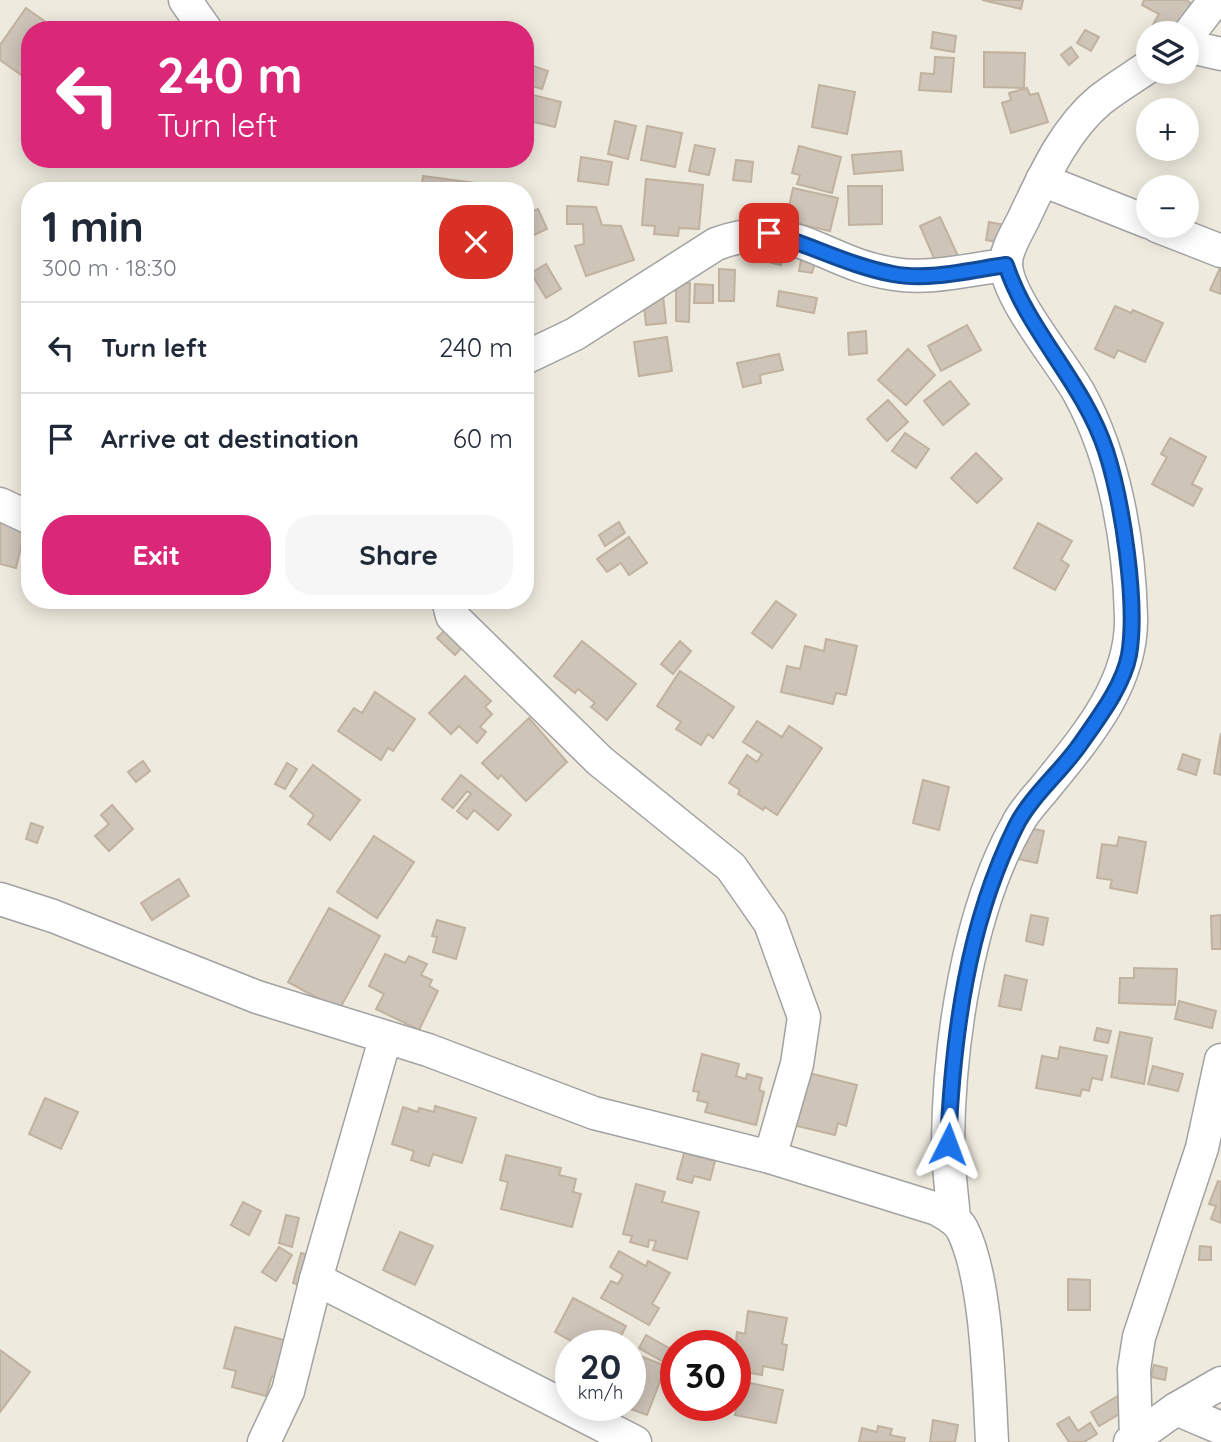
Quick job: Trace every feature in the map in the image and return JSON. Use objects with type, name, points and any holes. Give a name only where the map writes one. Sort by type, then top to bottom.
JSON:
[{"type":"street","points":[[185,0],[200,21]]},
{"type":"street","points":[[1199,21],[1215,0]]},
{"type":"street","points":[[1199,49],[1221,54]]},
{"type":"street","points":[[992,1442],[979,1288],[973,1260],[954,1219],[948,1144],[953,1051],[966,972],[989,891],[1017,823],[1080,745],[1114,691],[1129,657],[1131,616],[1121,521],[1106,450],[1079,393],[1015,292],[1006,265],[1009,249],[1042,180],[1069,134],[1099,101],[1136,75]]},
{"type":"street","points":[[1042,180],[1136,217]]},
{"type":"street","points":[[534,354],[575,334],[716,244],[740,235],[769,233],[809,245],[858,265],[895,275],[937,274],[1006,265]]},
{"type":"street","points":[[1188,238],[1221,251]]},
{"type":"street","points":[[0,504],[21,513]]},
{"type":"street","points":[[451,609],[453,616],[600,761],[731,867],[770,923],[804,1017],[797,1064],[770,1157]]},
{"type":"street","points":[[0,900],[53,916],[257,997],[385,1040],[428,1051],[594,1112],[770,1157],[937,1209],[954,1219]]},
{"type":"street","points":[[264,1442],[288,1391],[316,1279],[385,1040]]},
{"type":"street","points":[[1133,1440],[1134,1369],[1139,1337],[1202,1148],[1221,1060]]},
{"type":"street","points":[[316,1279],[635,1442]]},
{"type":"street","points":[[1133,1440],[1221,1383]]},
{"type":"street","points":[[1177,1409],[1221,1428]]},
{"type":"building","points":[[982,0],[1023,0],[1021,9]]},
{"type":"building","points":[[1144,0],[1186,0],[1191,3],[1181,21],[1155,21],[1159,14],[1142,5]]},
{"type":"building","points":[[26,8],[44,21],[21,21],[21,75],[0,60],[0,45]]},
{"type":"building","points":[[1085,30],[1099,37],[1091,51],[1077,43]]},
{"type":"building","points":[[933,32],[956,36],[954,52],[931,48]]},
{"type":"building","points":[[1071,47],[1078,57],[1069,65],[1061,55]]},
{"type":"building","points":[[984,52],[1025,53],[1024,88],[984,87]]},
{"type":"building","points":[[935,57],[954,58],[951,92],[919,90],[921,73],[934,74]]},
{"type":"building","points":[[534,66],[548,71],[542,89],[534,87]]},
{"type":"building","points":[[819,85],[855,92],[847,134],[812,127]]},
{"type":"building","points":[[1027,88],[1030,95],[1038,93],[1048,122],[1011,133],[1002,103],[1011,100],[1009,93]]},
{"type":"building","points":[[534,95],[561,102],[555,127],[534,122]]},
{"type":"building","points":[[615,121],[636,126],[628,159],[608,154]]},
{"type":"building","points":[[647,126],[682,133],[675,167],[641,160]]},
{"type":"building","points":[[695,145],[715,149],[709,175],[689,171]]},
{"type":"building","points":[[799,146],[841,157],[832,193],[797,184],[800,175],[792,173]]},
{"type":"building","points":[[901,151],[903,170],[854,174],[852,155]]},
{"type":"building","points":[[581,157],[612,162],[608,185],[578,181]]},
{"type":"building","points":[[736,160],[753,162],[751,182],[733,180]]},
{"type":"building","points":[[423,176],[468,182],[422,182]]},
{"type":"building","points":[[646,179],[703,185],[699,229],[679,228],[678,236],[654,234],[655,226],[642,225]]},
{"type":"building","points":[[848,186],[882,186],[882,224],[849,225]]},
{"type":"building","points":[[793,188],[838,198],[830,231],[786,221]]},
{"type":"building","points":[[567,206],[596,207],[602,225],[621,226],[634,260],[586,276],[575,246],[584,244],[583,224],[567,224]]},
{"type":"building","points":[[538,209],[547,229],[534,235],[534,211]]},
{"type":"building","points":[[940,217],[958,256],[937,265],[920,226]]},
{"type":"building","points":[[989,222],[1010,226],[1007,244],[986,240]]},
{"type":"building","points":[[768,243],[785,247],[781,265],[764,261]]},
{"type":"building","points":[[801,260],[815,263],[812,273],[799,271]]},
{"type":"building","points":[[546,264],[561,289],[546,298],[534,278],[534,271]]},
{"type":"building","points":[[1221,266],[1221,294],[1210,290]]},
{"type":"building","points":[[719,269],[735,270],[734,301],[719,301]]},
{"type":"building","points":[[676,283],[690,283],[689,322],[676,321]]},
{"type":"building","points":[[695,284],[713,285],[713,303],[694,303]]},
{"type":"building","points":[[779,291],[817,298],[814,313],[777,306]]},
{"type":"building","points":[[663,295],[666,323],[646,325],[643,297]]},
{"type":"building","points":[[1115,306],[1131,313],[1133,310],[1163,323],[1145,362],[1118,350],[1114,358],[1095,349]]},
{"type":"building","points":[[967,325],[981,350],[941,371],[928,346]]},
{"type":"building","points":[[866,331],[867,353],[849,355],[848,333]]},
{"type":"building","points":[[667,337],[672,371],[639,376],[634,342]]},
{"type":"building","points":[[908,349],[935,375],[906,405],[878,380]]},
{"type":"building","points":[[779,354],[783,370],[760,375],[761,383],[743,387],[737,363]]},
{"type":"building","points":[[950,381],[969,404],[943,425],[924,401]]},
{"type":"building","points":[[888,400],[908,422],[887,441],[867,419]]},
{"type":"building","points":[[905,433],[929,449],[916,468],[892,451]]},
{"type":"building","points":[[1170,438],[1206,457],[1192,484],[1202,489],[1193,506],[1152,484],[1167,457],[1161,454]]},
{"type":"building","points":[[976,453],[1002,479],[977,503],[951,478]]},
{"type":"building","points":[[0,515],[21,520],[21,547],[16,568],[0,564]]},
{"type":"building","points":[[619,522],[625,533],[605,546],[599,535]]},
{"type":"building","points":[[1038,523],[1072,541],[1061,560],[1069,565],[1055,590],[1014,568]]},
{"type":"building","points":[[629,537],[647,563],[629,575],[621,563],[607,572],[597,559]]},
{"type":"building","points":[[776,601],[796,615],[772,648],[752,633]]},
{"type":"building","points":[[447,628],[464,645],[455,655],[437,638]]},
{"type":"building","points":[[826,639],[857,646],[846,695],[836,693],[833,704],[781,692],[787,666],[800,669],[805,646],[824,651]]},
{"type":"building","points":[[582,641],[636,684],[607,720],[591,707],[595,703],[578,689],[575,693],[554,676]]},
{"type":"building","points":[[680,641],[691,651],[673,674],[661,664]]},
{"type":"building","points":[[680,671],[734,707],[713,738],[708,734],[701,745],[676,729],[681,722],[657,706]]},
{"type":"building","points":[[465,676],[491,701],[485,707],[492,714],[480,727],[486,732],[477,743],[459,726],[451,734],[429,713]]},
{"type":"building","points":[[375,692],[415,719],[393,751],[388,748],[381,760],[338,731],[354,708],[362,713]]},
{"type":"building","points":[[529,718],[567,762],[526,801],[501,775],[498,779],[482,763]]},
{"type":"building","points":[[757,721],[782,737],[789,726],[822,748],[777,815],[765,807],[763,810],[738,794],[740,790],[729,783],[747,755],[757,762],[762,754],[743,742]]},
{"type":"building","points":[[1221,733],[1221,775],[1214,773]]},
{"type":"building","points":[[1183,754],[1200,760],[1196,775],[1178,769]]},
{"type":"building","points":[[143,761],[150,771],[136,782],[128,772]]},
{"type":"building","points":[[287,763],[297,769],[285,789],[275,784]]},
{"type":"building","points":[[313,765],[360,800],[330,840],[308,824],[314,815],[290,796]]},
{"type":"building","points":[[461,775],[511,815],[498,830],[474,810],[467,819],[457,811],[471,794],[467,791],[453,808],[442,799]]},
{"type":"building","points":[[923,780],[949,787],[939,830],[913,823]]},
{"type":"building","points":[[112,805],[133,829],[109,851],[95,836],[109,824],[101,815]]},
{"type":"building","points":[[31,823],[43,827],[37,843],[26,839]]},
{"type":"building","points":[[1025,827],[1044,831],[1037,863],[1018,859]]},
{"type":"building","points":[[374,836],[414,862],[377,918],[337,892]]},
{"type":"building","points":[[1119,837],[1146,842],[1137,893],[1110,888],[1112,880],[1097,878],[1102,844],[1117,846]]},
{"type":"building","points":[[179,879],[189,896],[152,920],[141,903]]},
{"type":"building","points":[[329,908],[380,936],[339,1010],[288,982]]},
{"type":"building","points":[[1031,915],[1048,918],[1043,945],[1026,941]]},
{"type":"building","points":[[1221,915],[1221,949],[1212,949],[1211,916]]},
{"type":"building","points":[[437,920],[465,928],[456,959],[433,952],[437,937],[432,936]]},
{"type":"building","points":[[385,954],[405,963],[409,956],[427,964],[421,975],[432,980],[429,986],[438,991],[419,1030],[376,1009],[384,994],[369,986]]},
{"type":"building","points":[[1134,968],[1177,969],[1175,1005],[1119,1003],[1120,978],[1134,978]]},
{"type":"building","points":[[1005,975],[1027,980],[1021,1010],[999,1006]]},
{"type":"building","points":[[1179,1001],[1216,1011],[1212,1028],[1175,1019]]},
{"type":"building","points":[[1097,1028],[1111,1031],[1108,1043],[1094,1040]]},
{"type":"building","points":[[1120,1032],[1152,1038],[1144,1084],[1111,1077]]},
{"type":"building","points":[[1060,1047],[1107,1056],[1102,1080],[1092,1078],[1089,1091],[1082,1089],[1080,1096],[1036,1088],[1042,1056],[1058,1059]]},
{"type":"building","points":[[702,1054],[739,1064],[736,1076],[746,1079],[747,1074],[762,1078],[759,1090],[764,1092],[756,1125],[705,1112],[708,1103],[697,1100],[699,1092],[693,1091]]},
{"type":"building","points":[[1153,1066],[1183,1074],[1178,1091],[1148,1084]]},
{"type":"building","points":[[809,1073],[857,1085],[846,1126],[838,1123],[835,1135],[793,1125]]},
{"type":"building","points":[[45,1098],[78,1112],[61,1149],[29,1134]]},
{"type":"building","points":[[435,1106],[476,1118],[462,1163],[433,1154],[429,1166],[411,1160],[414,1151],[392,1144],[403,1107],[418,1112],[419,1108],[434,1112]]},
{"type":"building","points":[[684,1153],[715,1161],[710,1180],[694,1176],[692,1183],[677,1179]]},
{"type":"building","points":[[506,1155],[561,1168],[559,1175],[576,1179],[573,1192],[581,1194],[572,1227],[501,1209],[508,1182],[500,1180]]},
{"type":"building","points":[[1218,1181],[1221,1182],[1221,1223],[1211,1219],[1216,1206],[1209,1204]]},
{"type":"building","points":[[636,1184],[665,1192],[662,1202],[699,1212],[687,1259],[653,1250],[656,1241],[649,1240],[648,1247],[630,1242],[632,1236],[623,1234]]},
{"type":"building","points":[[243,1202],[261,1211],[249,1235],[231,1225]]},
{"type":"building","points":[[286,1215],[299,1218],[292,1247],[279,1243]]},
{"type":"building","points":[[400,1232],[433,1246],[415,1285],[383,1270]]},
{"type":"building","points":[[1200,1246],[1211,1247],[1211,1260],[1199,1260]]},
{"type":"building","points":[[279,1247],[292,1255],[276,1281],[262,1272]]},
{"type":"building","points":[[619,1251],[646,1266],[648,1261],[670,1273],[652,1304],[659,1308],[649,1325],[601,1298],[611,1281],[618,1284],[623,1275],[610,1267]]},
{"type":"building","points":[[301,1253],[319,1257],[310,1288],[293,1283]]},
{"type":"building","points":[[1068,1279],[1090,1280],[1090,1310],[1068,1310]]},
{"type":"building","points":[[573,1298],[626,1326],[624,1330],[556,1330]]},
{"type":"building","points":[[748,1311],[787,1318],[782,1344],[787,1345],[783,1370],[763,1366],[762,1375],[751,1373],[751,1330],[746,1330]]},
{"type":"building","points":[[235,1327],[295,1343],[285,1380],[272,1376],[266,1396],[232,1387],[236,1371],[224,1368]]},
{"type":"building","points":[[646,1335],[660,1343],[660,1360],[646,1352]]},
{"type":"building","points":[[0,1350],[30,1372],[0,1412]]},
{"type":"building","points":[[646,1358],[660,1364],[660,1381],[647,1415]]},
{"type":"building","points":[[1154,1365],[1167,1368],[1165,1380],[1151,1377]]},
{"type":"building","points":[[751,1383],[783,1390],[776,1423],[751,1418]]},
{"type":"building","points":[[1124,1392],[1133,1406],[1099,1426],[1091,1412]]},
{"type":"building","points":[[1069,1417],[1078,1431],[1090,1423],[1097,1434],[1084,1442],[1069,1442],[1057,1424]]},
{"type":"building","points":[[933,1420],[958,1425],[955,1442],[930,1442]]},
{"type":"building","points":[[878,1426],[892,1429],[890,1435],[905,1438],[904,1442],[859,1442],[862,1428],[877,1432]]},
{"type":"route","points":[[769,233],[809,245],[858,265],[895,275],[937,274],[1006,265],[1015,292],[1079,393],[1106,450],[1121,521],[1131,616],[1129,657],[1114,691],[1080,745],[1017,823],[989,891],[966,972],[953,1051],[948,1144]]}]
